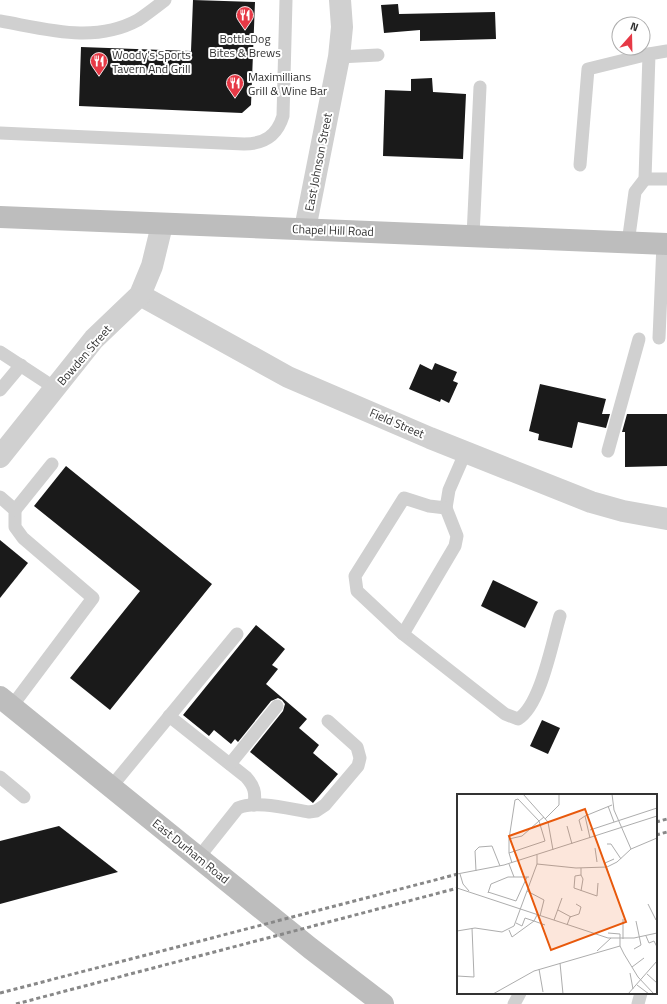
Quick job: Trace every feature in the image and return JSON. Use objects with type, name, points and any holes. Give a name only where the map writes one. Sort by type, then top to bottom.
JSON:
[{"type":"main road","name":"Chapel Hill Road","points":[[0,217],[162,225],[305,229],[665,244]]},
{"type":"main road","name":"East Durham Road","points":[[6,702],[384,1004]]},
{"type":"street","name":"East Johnson Street","points":[[305,229],[339,57],[342,27],[340,0]]},
{"type":"street","name":"Bowden Street","points":[[0,457],[94,339],[140,295],[152,266],[162,225]]},
{"type":"street","name":"Field Street","points":[[140,295],[288,376],[466,452],[591,502],[623,511],[667,519]]},
{"type":"lane","points":[[0,22],[72,34],[89,34],[116,29],[138,20],[165,0]]},
{"type":"lane","points":[[0,133],[244,144],[254,144],[267,140],[277,130],[283,116],[286,0]]},
{"type":"lane","points":[[651,54],[667,51]]},
{"type":"lane","points":[[339,57],[378,56]]},
{"type":"lane","points":[[580,165],[588,69],[641,56]]},
{"type":"lane","points":[[628,243],[635,192],[645,179],[649,56]]},
{"type":"lane","points":[[473,236],[480,87]]},
{"type":"lane","points":[[645,179],[667,179]]},
{"type":"lane","points":[[659,338],[665,244]]},
{"type":"lane","points":[[608,451],[639,339]]},
{"type":"lane","points":[[0,352],[55,388]]},
{"type":"lane","points":[[0,390],[21,365]]},
{"type":"lane","points":[[403,634],[455,546],[457,536],[446,508],[449,490],[466,452]]},
{"type":"lane","points":[[6,702],[92,598],[23,538],[15,527],[15,510],[52,464]]},
{"type":"lane","points":[[0,497],[15,510]]},
{"type":"lane","points":[[446,508],[429,506],[404,498],[355,576],[357,591],[403,634],[505,714],[518,719],[532,704],[537,695],[560,616]]},
{"type":"lane","points":[[111,787],[237,634]]},
{"type":"lane","points":[[230,764],[277,706]]},
{"type":"lane","points":[[169,716],[246,777],[252,784],[256,794],[254,805]]},
{"type":"lane","points":[[199,857],[238,808],[248,804],[309,812],[316,811],[325,805],[358,766],[360,758],[357,747],[328,721]]},
{"type":"lane","points":[[0,776],[24,797]]},
{"type":"lane","points":[[514,1004],[519,994]]},
{"type":"lane","points":[[638,1004],[641,994]]},
{"type":"building","points":[[193,0],[255,2],[251,105],[242,113],[79,106],[81,47],[191,51]]},
{"type":"building","points":[[398,4],[399,14],[495,12],[496,39],[420,41],[420,30],[384,33],[381,5]]},
{"type":"building","points":[[432,78],[433,92],[466,94],[463,159],[383,156],[385,90],[411,91],[411,79]]},
{"type":"building","points":[[435,363],[457,372],[453,381],[458,383],[449,403],[441,399],[440,402],[409,389],[420,364],[432,370]]},
{"type":"building","points":[[540,384],[606,399],[602,414],[610,414],[606,428],[578,422],[572,448],[538,440],[539,434],[529,431]]},
{"type":"building","points":[[627,414],[667,414],[667,466],[625,467],[625,432],[622,432]]},
{"type":"building","points":[[66,466],[212,584],[110,710],[70,678],[140,591],[34,506]]},
{"type":"building","points":[[0,540],[28,563],[0,598]]},
{"type":"building","points":[[493,580],[538,602],[525,628],[481,606]]},
{"type":"building","points":[[256,625],[285,649],[272,665],[278,669],[266,684],[307,719],[299,728],[319,745],[313,753],[338,774],[313,803],[250,752],[283,711],[285,704],[282,700],[278,698],[271,701],[238,742],[235,739],[231,744],[214,730],[209,736],[183,715]]},
{"type":"building","points":[[542,720],[560,728],[548,754],[530,746]]},
{"type":"building","points":[[59,826],[118,872],[0,904],[0,841]]},
{"type":"railway","points":[[657,822],[667,819]]},
{"type":"railway","points":[[657,835],[667,832]]},
{"type":"railway","points":[[0,993],[457,874]]},
{"type":"railway","points":[[16,1004],[457,888]]},
{"type":"place","name":"BottleDog Bites & Brews","points":[[245,30]]},
{"type":"place","name":"Woody’s Sports Tavern And Grill","points":[[99,76]]},
{"type":"place","name":"Maximillians Grill & Wine Bar","points":[[235,98]]}]
